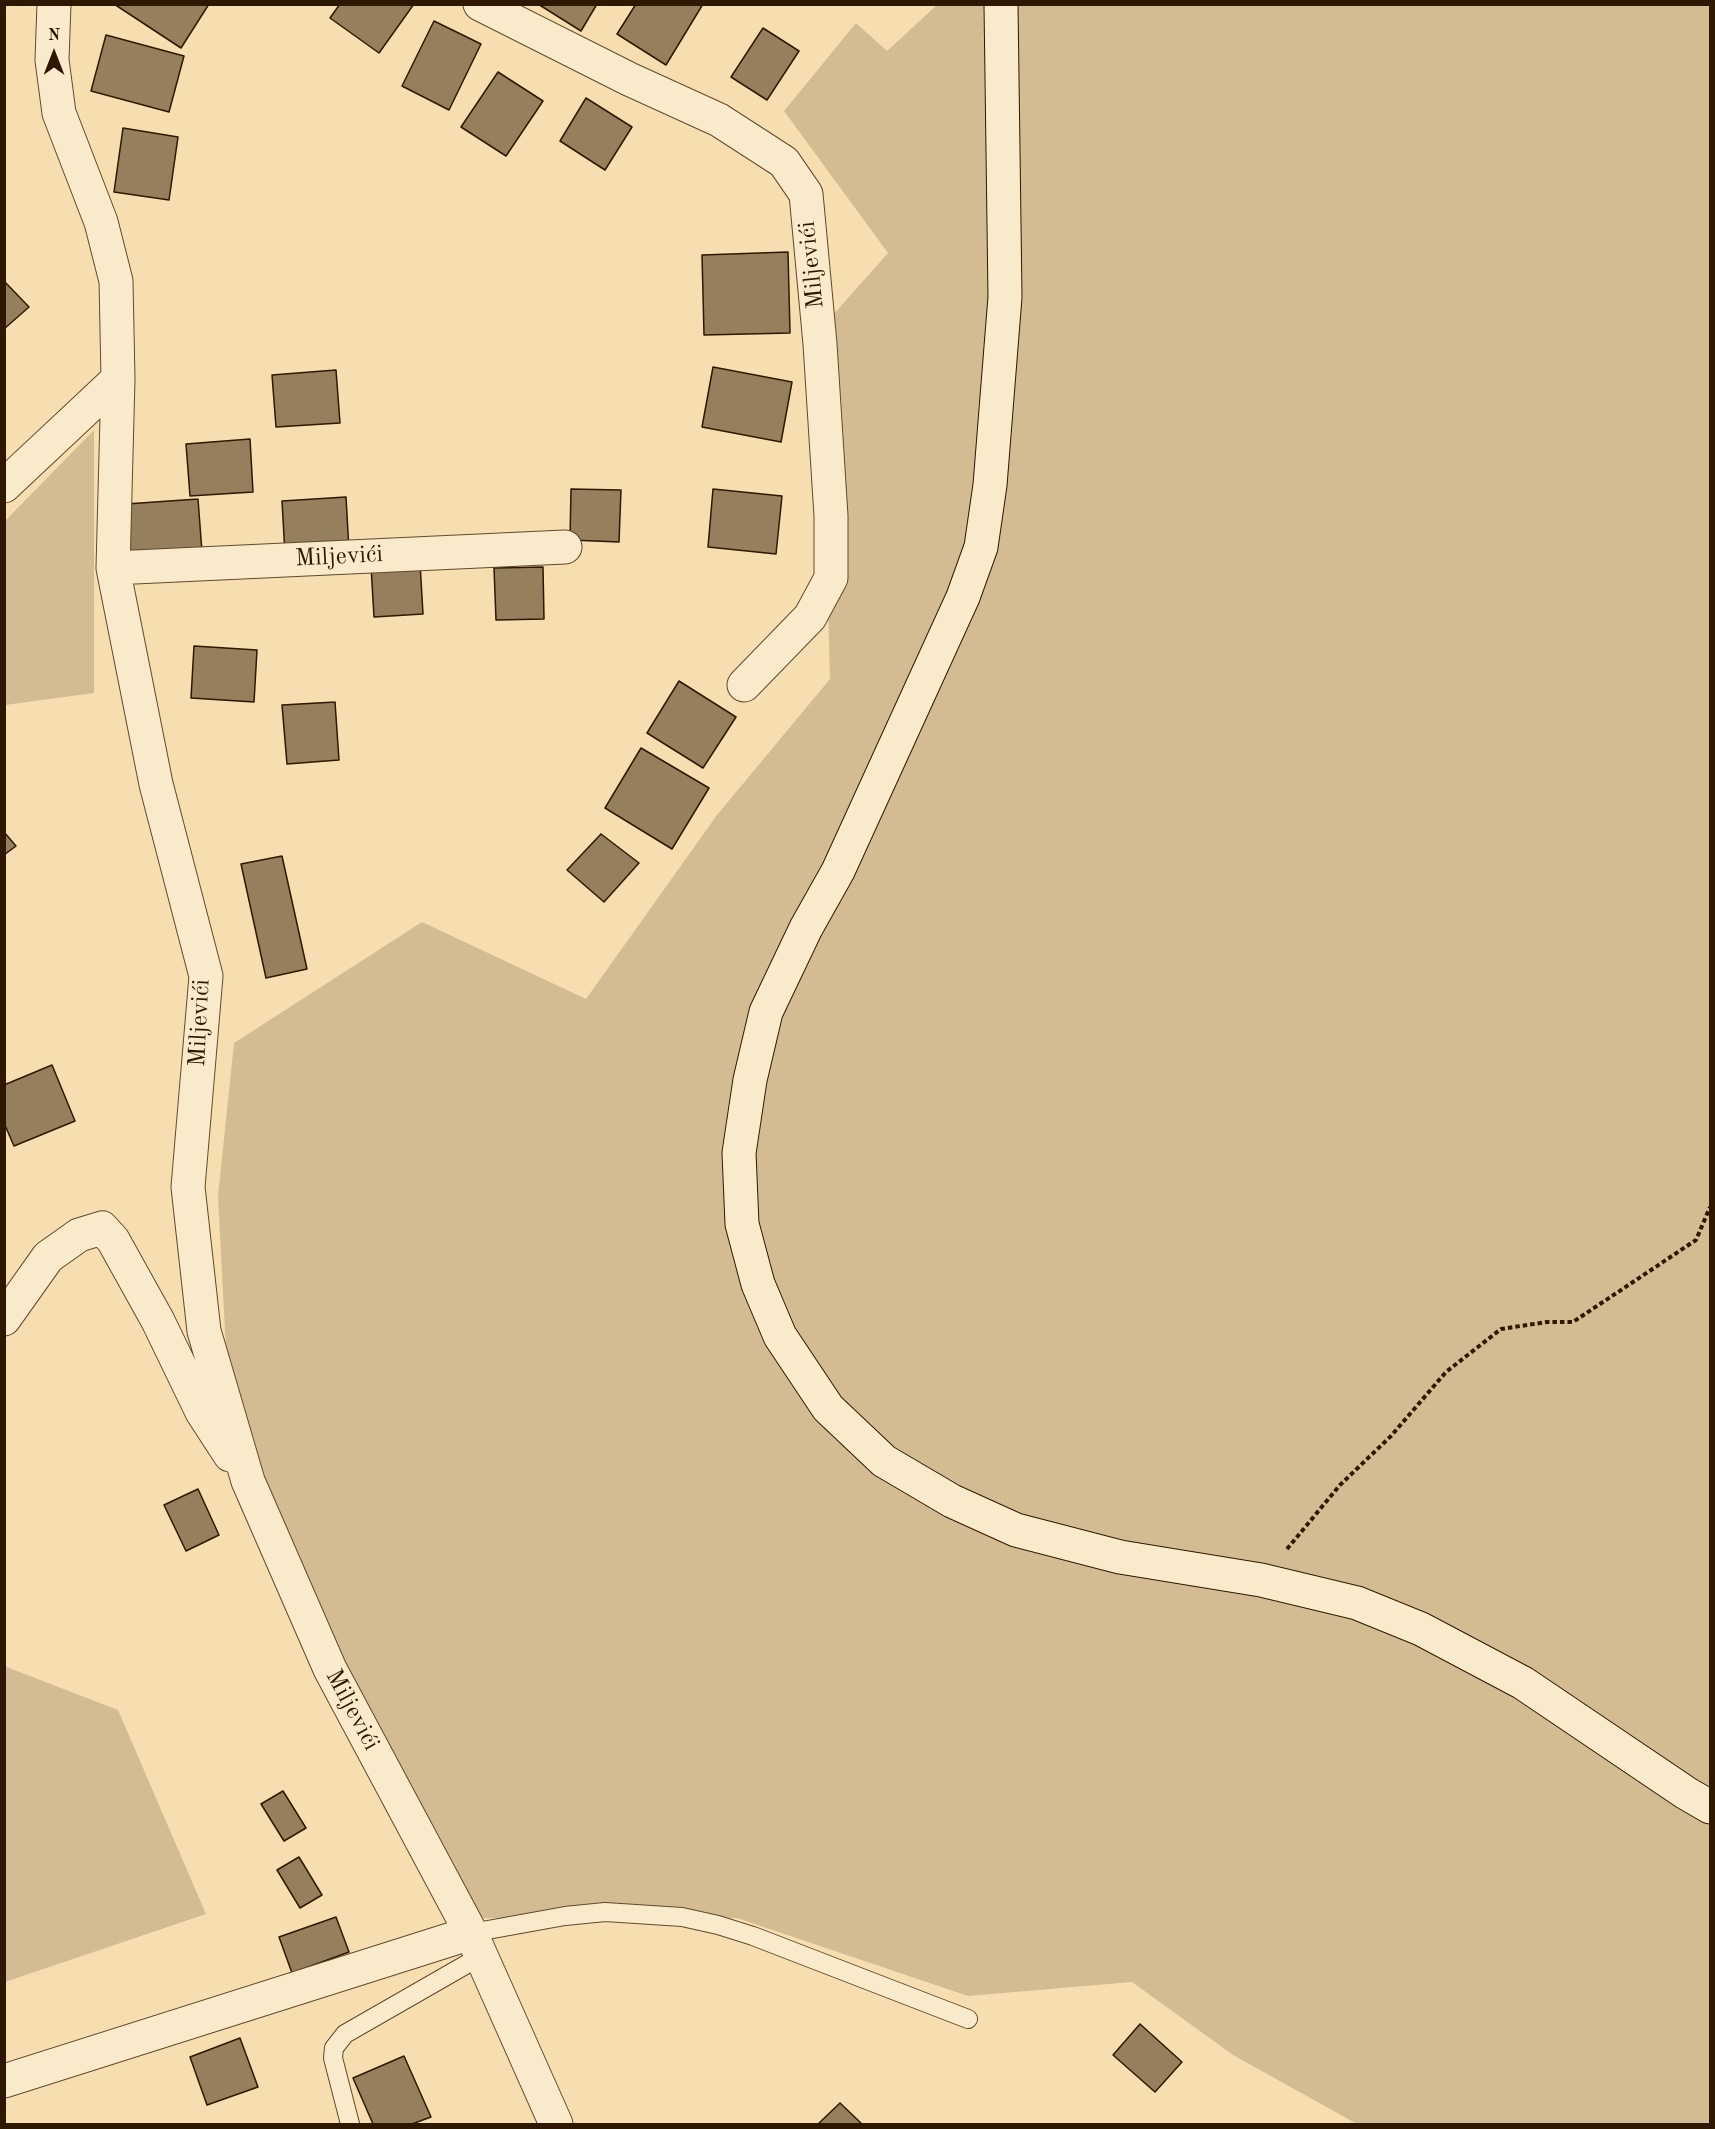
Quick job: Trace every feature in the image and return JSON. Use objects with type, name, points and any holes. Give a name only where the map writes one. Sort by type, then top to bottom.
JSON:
[{"type":"street","name":"Miljevići","points":[[54,4],[52,60],[59,113],[101,222],[116,281],[118,379],[113,568],[156,784],[206,976],[188,1187],[204,1331],[248,1481],[330,1669],[476,1944],[556,2124]]},
{"type":"street","name":"Miljevići","points":[[480,4],[628,79],[719,120],[784,162],[806,194],[820,344],[831,516],[831,578],[810,617],[744,685]]},
{"type":"street","points":[[1001,4],[1005,297],[990,485],[981,547],[963,597],[838,871],[806,928],[766,1012],[750,1080],[739,1153],[741,1224],[758,1284],[780,1336],[828,1408],[884,1461],[952,1501],[1016,1530],[1120,1557],[1261,1580],[1356,1603],[1421,1629],[1523,1683],[1710,1807]]},
{"type":"street","points":[[4,486],[118,379]]},
{"type":"street","name":"Miljevići","points":[[113,568],[565,547]]},
{"type":"street","name":"Miljevići","points":[[4,1319],[48,1257],[79,1235],[102,1228],[113,1240],[158,1321],[201,1412],[248,1481]]},
{"type":"street","points":[[4,2081],[476,1944]]},
{"type":"lane","points":[[350,2124],[333,2058],[334,2048],[345,2034],[476,1944],[565,1916],[605,1912],[682,1917],[718,1924],[968,2019]]},
{"type":"path","points":[[1261,1580],[1340,1485],[1391,1436],[1446,1372],[1501,1329],[1573,1322],[1696,1240],[1710,1207]]},
{"type":"shaded area","points":[[937,5],[1710,5],[1710,2124],[1357,2124],[1233,2055],[1132,1982],[968,1996],[737,1918],[482,1918],[341,1659],[228,1389],[218,1196],[234,1043],[422,922],[586,999],[717,815],[830,679],[826,525],[816,334],[888,253],[784,111],[856,23],[887,51]]},
{"type":"shaded area","points":[[94,430],[94,693],[5,705],[5,521]]},
{"type":"shaded area","points":[[4,1666],[118,1710],[206,1914],[5,1982]]},
{"type":"building","points":[[114,4],[209,4],[181,48]]},
{"type":"building","points":[[340,4],[414,4],[379,53],[330,18]]},
{"type":"building","points":[[538,4],[597,4],[581,31]]},
{"type":"building","points":[[636,4],[703,4],[666,65],[617,34]]},
{"type":"building","points":[[434,21],[481,44],[449,110],[402,86]]},
{"type":"building","points":[[763,28],[799,51],[767,100],[731,77]]},
{"type":"building","points":[[106,35],[184,56],[169,112],[91,91]]},
{"type":"building","points":[[498,72],[543,101],[506,156],[461,127]]},
{"type":"building","points":[[586,98],[632,127],[605,170],[560,141]]},
{"type":"building","points":[[123,128],[178,137],[169,200],[114,192]]},
{"type":"building","points":[[788,252],[790,333],[704,335],[702,255]]},
{"type":"building","points":[[4,281],[29,307],[4,329]]},
{"type":"building","points":[[713,367],[792,382],[781,442],[702,427]]},
{"type":"building","points":[[336,370],[340,423],[276,427],[272,375]]},
{"type":"building","points":[[250,439],[253,492],[190,496],[186,444]]},
{"type":"building","points":[[571,489],[621,490],[619,542],[570,540]]},
{"type":"building","points":[[713,489],[782,496],[776,554],[708,547]]},
{"type":"building","points":[[346,497],[349,550],[285,554],[282,501]]},
{"type":"building","points":[[198,499],[202,552],[130,557],[126,504]]},
{"type":"building","points":[[420,563],[423,614],[374,617],[371,566]]},
{"type":"building","points":[[543,567],[544,619],[496,620],[494,568]]},
{"type":"building","points":[[194,646],[257,650],[254,702],[191,698]]},
{"type":"building","points":[[679,681],[736,717],[703,768],[647,733]]},
{"type":"building","points":[[335,702],[339,760],[287,764],[282,705]]},
{"type":"building","points":[[641,748],[709,788],[672,849],[605,808]]},
{"type":"building","points":[[4,832],[16,846],[4,855]]},
{"type":"building","points":[[601,834],[639,863],[604,902],[567,870]]},
{"type":"building","points":[[282,856],[307,969],[266,978],[241,864]]},
{"type":"building","points":[[52,1065],[75,1121],[14,1146],[4,1123],[4,1085]]},
{"type":"building","points":[[198,1489],[219,1535],[186,1551],[164,1505]]},
{"type":"building","points":[[283,1791],[306,1828],[284,1841],[261,1804]]},
{"type":"building","points":[[299,1857],[322,1895],[300,1908],[277,1870]]},
{"type":"building","points":[[336,1917],[349,1952],[292,1973],[279,1937]]},
{"type":"building","points":[[1140,2024],[1182,2062],[1155,2092],[1113,2055]]},
{"type":"building","points":[[240,2038],[258,2087],[207,2105],[190,2057]]},
{"type":"building","points":[[404,2056],[431,2117],[412,2124],[373,2124],[353,2078]]},
{"type":"building","points":[[840,2103],[862,2124],[818,2124]]}]
